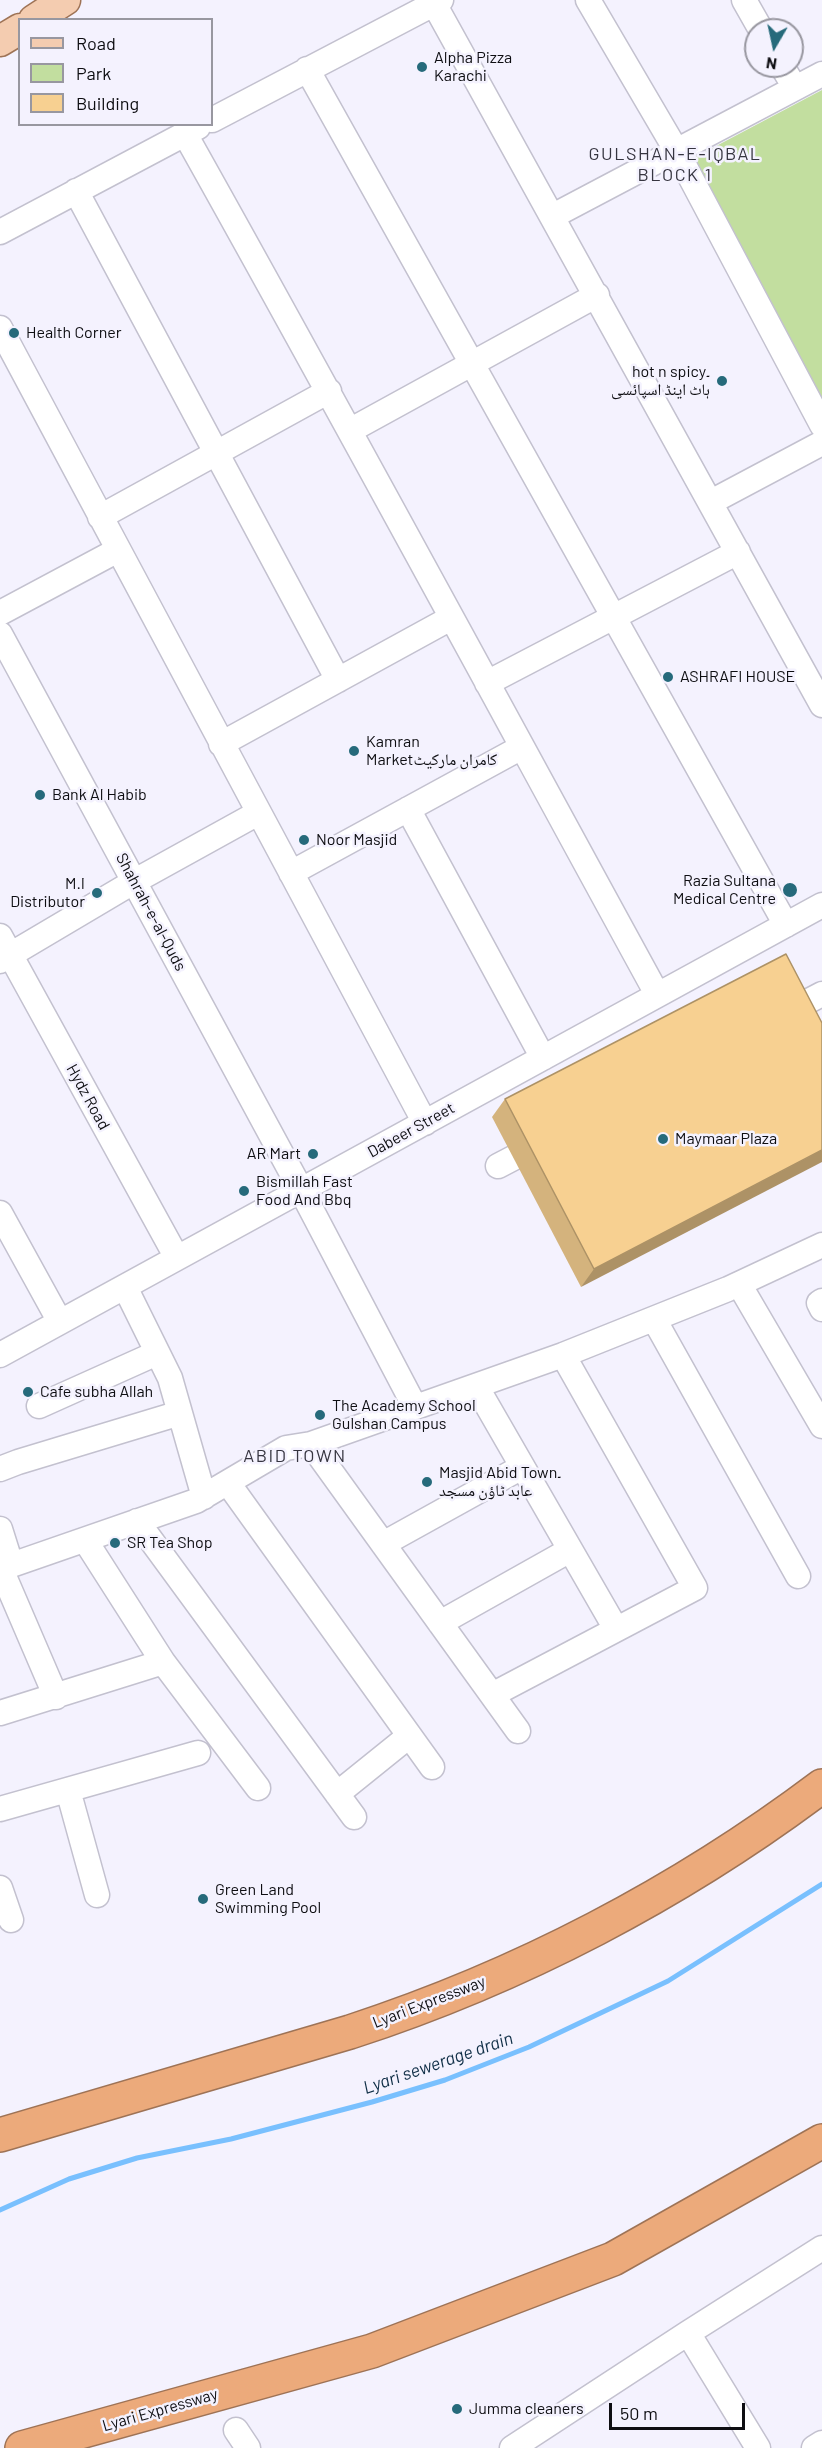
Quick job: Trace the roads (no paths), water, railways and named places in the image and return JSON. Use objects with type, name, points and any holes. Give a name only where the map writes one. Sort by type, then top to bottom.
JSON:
[{"type":"highway","name":"Lyari Expressway","points":[[0,2135],[350,2032],[462,1991],[525,1963],[622,1914],[724,1854],[822,1786]]},
{"type":"highway","name":"Lyari Expressway","points":[[22,2448],[372,2350],[613,2259],[822,2141]]},
{"type":"main road","points":[[37,18],[65,0]]},
{"type":"main road","points":[[0,41],[18,30]]},
{"type":"street","points":[[588,0],[676,150],[822,425]]},
{"type":"street","points":[[744,0],[754,18]]},
{"type":"street","points":[[213,119],[436,1],[822,705]]},
{"type":"street","points":[[307,69],[786,925]]},
{"type":"street","points":[[553,216],[822,74]]},
{"type":"street","points":[[789,78],[795,88]]},
{"type":"street","points":[[0,232],[194,129],[329,390],[451,618],[657,994]]},
{"type":"street","points":[[76,191],[338,681]]},
{"type":"street","points":[[351,430],[597,295]]},
{"type":"street","points":[[0,328],[425,1123]]},
{"type":"street","points":[[100,517],[329,390]]},
{"type":"street","points":[[711,502],[822,443]]},
{"type":"street","points":[[0,613],[118,550]]},
{"type":"street","points":[[487,683],[738,552]]},
{"type":"street","points":[[221,744],[451,618]]},
{"type":"street","name":"Shahrah-e-al-Quds","points":[[0,634],[301,1190],[415,1407]]},
{"type":"street","points":[[291,873],[522,747]]},
{"type":"street","points":[[408,809],[543,1058]]},
{"type":"street","points":[[3,951],[258,813]]},
{"type":"street","name":"Dabeer Street","points":[[0,1355],[543,1058],[627,1023],[657,994],[822,905]]},
{"type":"street","name":"Hydz Road","points":[[3,951],[177,1258]]},
{"type":"street","points":[[758,1028],[822,994]]},
{"type":"street","points":[[498,1166],[557,1135],[562,1145]]},
{"type":"street","points":[[0,1213],[60,1322]]},
{"type":"street","points":[[4,1568],[204,1497],[286,1448],[311,1444],[563,1355],[739,1284],[822,1245]]},
{"type":"street","points":[[739,1284],[822,1426]]},
{"type":"street","points":[[125,1287],[170,1378],[204,1497]]},
{"type":"street","points":[[822,1301],[819,1303],[822,1309]]},
{"type":"street","points":[[654,1319],[798,1576]]},
{"type":"street","points":[[39,1406],[158,1353]]},
{"type":"street","points":[[492,1695],[695,1588],[563,1355]]},
{"type":"street","points":[[476,1386],[616,1629]]},
{"type":"street","points":[[0,1469],[180,1413]]},
{"type":"street","points":[[311,1444],[518,1731]]},
{"type":"street","points":[[383,1544],[522,1467]]},
{"type":"street","points":[[228,1483],[432,1767]]},
{"type":"street","points":[[137,1521],[354,1817]]},
{"type":"street","points":[[0,1529],[4,1568],[56,1697]]},
{"type":"street","points":[[85,1539],[163,1662],[258,1788]]},
{"type":"street","points":[[440,1623],[570,1550]]},
{"type":"street","points":[[0,1713],[163,1662]]},
{"type":"street","points":[[337,1794],[409,1736]]},
{"type":"street","points":[[0,1809],[198,1753]]},
{"type":"street","points":[[68,1790],[97,1895]]},
{"type":"street","points":[[0,1888],[10,1920]]},
{"type":"street","points":[[517,2447],[688,2333],[822,2248]]},
{"type":"street","points":[[688,2333],[758,2448]]},
{"type":"street","points":[[814,2448],[822,2443]]},
{"type":"waterway","name":"Lyari sewerage drain","points":[[0,2210],[69,2179],[137,2158],[231,2139],[372,2102],[445,2080],[529,2047],[668,1981],[822,1884]]},
{"type":"place","name":"Alpha Pizza Karachi","points":[[422,67]]},
{"type":"place","name":"Health Corner","points":[[14,333]]},
{"type":"place","name":"hot n spicy۔ ہاٹ اینڈ اسپائسی","points":[[722,381]]},
{"type":"place","name":"ASHRAFI HOUSE","points":[[668,677]]},
{"type":"place","name":"Kamran Marketکامران مارکیٹ","points":[[354,751]]},
{"type":"place","name":"Bank Al Habib","points":[[40,795]]},
{"type":"place","name":"Noor Masjid","points":[[304,840]]},
{"type":"place","name":"Razia Sultana Medical Centre","points":[[790,890]]},
{"type":"place","name":"M.I Distributor","points":[[97,893]]},
{"type":"place","name":"Maymaar Plaza","points":[[663,1139]]},
{"type":"place","name":"AR Mart","points":[[313,1154]]},
{"type":"place","name":"Bismillah Fast Food And Bbq","points":[[244,1191]]},
{"type":"place","name":"Cafe subha Allah","points":[[28,1392]]},
{"type":"place","name":"The Academy School Gulshan Campus","points":[[320,1415]]},
{"type":"place","name":"Masjid Abid Town۔ عابد ٹاؤن مسجد","points":[[427,1482]]},
{"type":"place","name":"SR Tea Shop","points":[[115,1543]]},
{"type":"place","name":"Green Land Swimming Pool","points":[[203,1899]]},
{"type":"place","name":"Jumma cleaners","points":[[457,2409]]},
{"type":"district","name":"GULSHAN-E-IQBAL BLOCK 1","points":[[675,164]]},
{"type":"district","name":"ABID TOWN","points":[[295,1456]]}]
